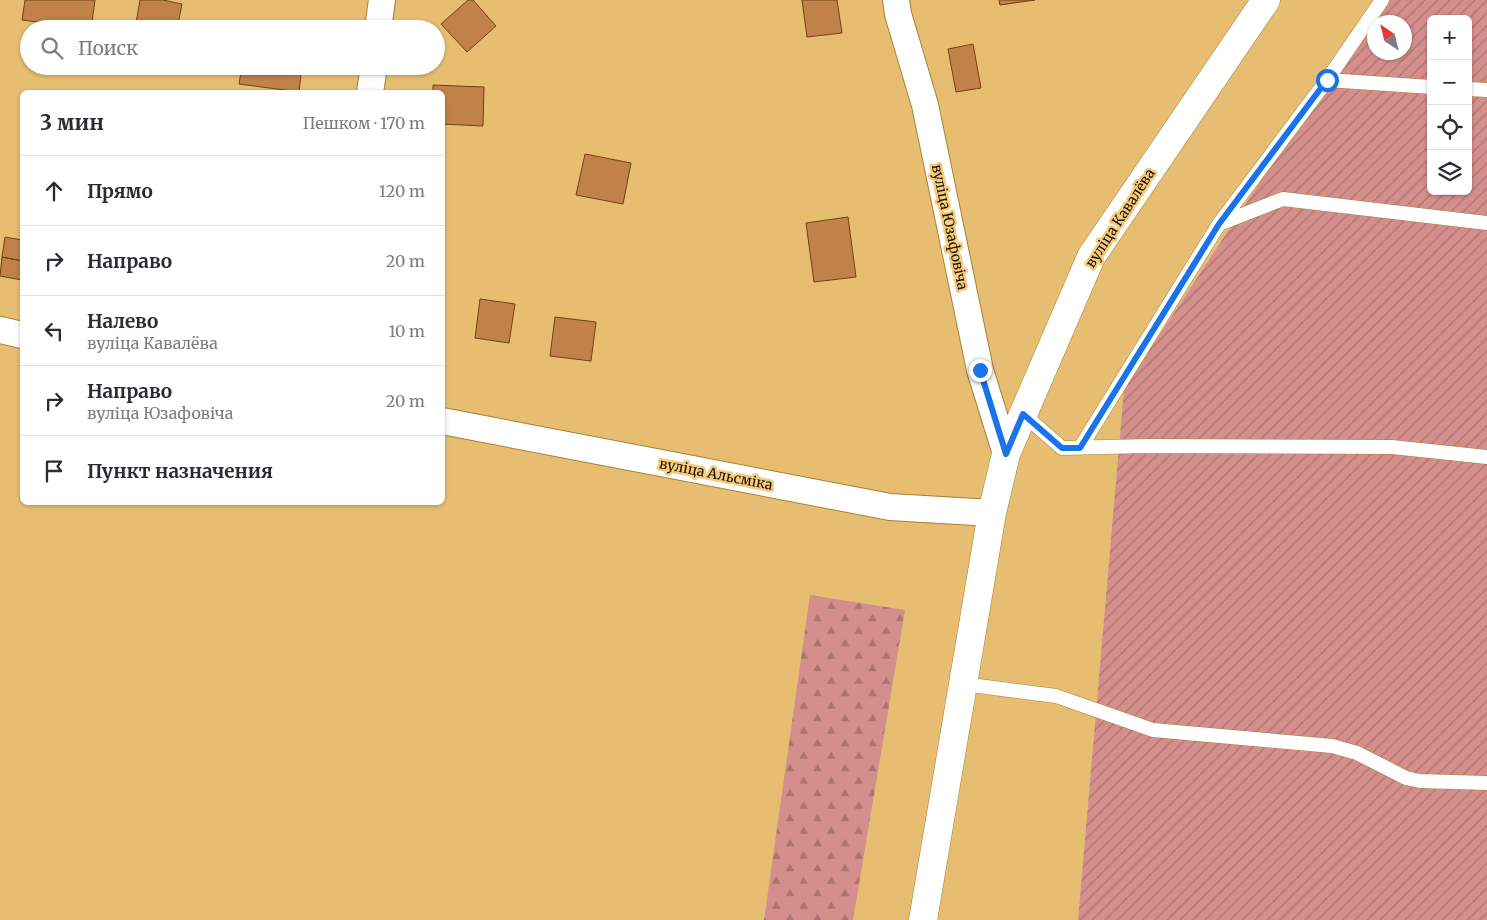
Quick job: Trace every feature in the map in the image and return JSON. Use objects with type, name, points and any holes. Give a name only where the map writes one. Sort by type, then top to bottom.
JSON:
[{"type":"street","points":[[379,20],[382,0]]},
{"type":"street","name":"вуліца Юзафовіча","points":[[896,0],[898,14],[925,106],[980,370],[1006,454]]},
{"type":"street","name":"вуліца Кавалёва","points":[[923,920],[992,513],[1006,454],[1091,258],[1266,0]]},
{"type":"street","points":[[370,90],[373,75]]},
{"type":"street","points":[[0,330],[20,335]]},
{"type":"street","name":"вуліца Альсміка","points":[[445,422],[890,508],[992,513]]},
{"type":"lane","points":[[1080,448],[1219,224],[1327,80],[1382,0]]},
{"type":"lane","points":[[1327,80],[1427,87]]},
{"type":"lane","points":[[1472,89],[1487,90]]},
{"type":"lane","points":[[1219,224],[1283,199],[1487,223]]},
{"type":"lane","points":[[1023,414],[1062,448],[1392,447],[1487,457]]},
{"type":"lane","points":[[963,684],[1056,696],[1152,730],[1332,746],[1358,753],[1406,778],[1420,781],[1487,782]]},
{"type":"green space","points":[[1380,0],[1487,0],[1487,920],[1078,920],[1124,389],[1367,20],[1367,60],[1412,60],[1412,15],[1370,15]]},
{"type":"green space","points":[[810,595],[905,610],[853,920],[764,920]]},
{"type":"building","points":[[25,0],[95,0],[92,20],[22,20]]},
{"type":"building","points":[[140,0],[163,0],[182,4],[179,20],[137,20]]},
{"type":"building","points":[[468,0],[473,0],[496,26],[467,52],[445,28],[445,20]]},
{"type":"building","points":[[802,0],[837,0],[842,33],[807,37]]},
{"type":"building","points":[[999,0],[1035,0],[1000,5]]},
{"type":"building","points":[[973,44],[981,88],[956,92],[948,49]]},
{"type":"building","points":[[240,75],[301,75],[299,90],[284,90],[239,84]]},
{"type":"building","points":[[433,85],[484,87],[483,126],[445,124],[445,90],[433,90]]},
{"type":"building","points":[[585,154],[631,163],[623,204],[576,195]]},
{"type":"building","points":[[848,217],[856,277],[814,282],[806,223]]},
{"type":"building","points":[[5,237],[20,240],[20,261],[2,257]]},
{"type":"building","points":[[2,257],[20,261],[20,280],[0,276]]},
{"type":"building","points":[[480,299],[515,304],[509,343],[475,338]]},
{"type":"building","points":[[555,317],[596,322],[591,361],[550,356]]},
{"type":"route","points":[[980,370],[1006,454],[1023,414],[1062,448],[1080,448],[1219,224],[1327,80]]}]
